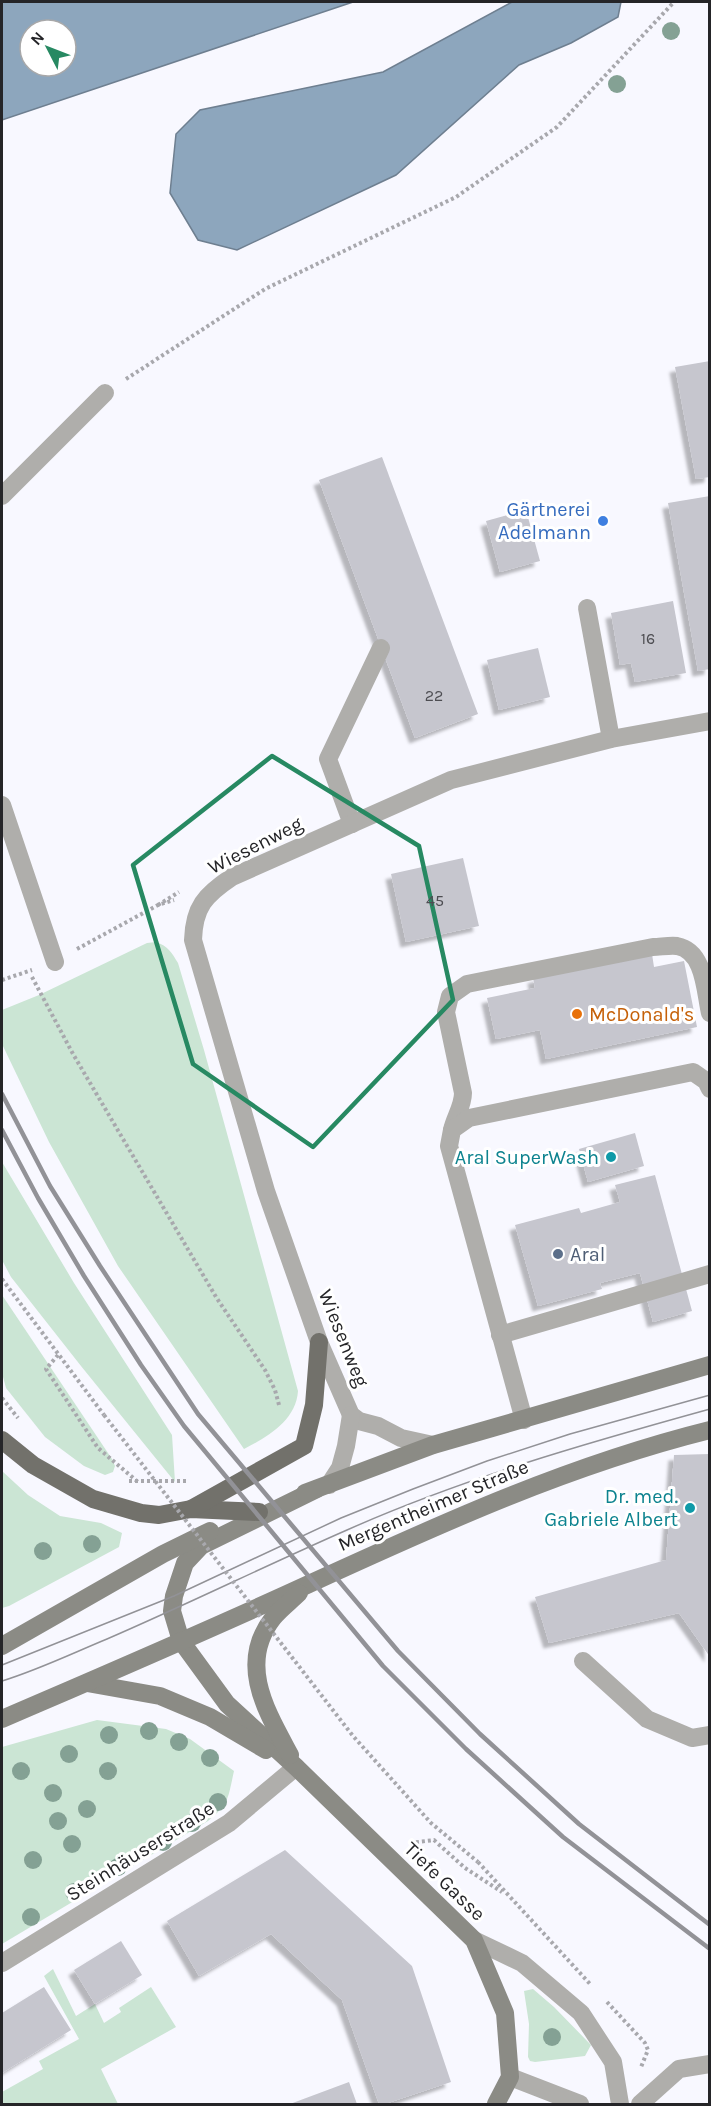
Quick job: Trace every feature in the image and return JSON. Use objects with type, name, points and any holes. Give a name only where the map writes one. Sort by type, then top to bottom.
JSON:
[{"type":"main road","points":[[191,1509],[304,1446],[314,1405],[319,1342]]},
{"type":"main road","points":[[2,1646],[163,1554],[211,1530],[433,1445],[710,1365]]},
{"type":"main road","name":"Mergentheimer Straße","points":[[2,1719],[307,1585],[405,1539],[575,1469],[710,1430]]},
{"type":"main road","points":[[2,1440],[33,1465],[93,1499],[141,1513],[159,1515],[191,1509],[259,1512]]},
{"type":"main road","points":[[181,1641],[172,1611],[174,1596],[185,1563],[201,1546],[323,1487]]},
{"type":"main road","name":"Tiefe Gasse","points":[[297,1767],[266,1711],[256,1679],[257,1650],[272,1619],[307,1585]]},
{"type":"main road","name":"Tiefe Gasse","points":[[181,1641],[227,1704],[297,1767],[474,1940]]},
{"type":"main road","name":"Tiefe Gasse","points":[[87,1683],[160,1696],[210,1717],[297,1767]]},
{"type":"main road","points":[[474,1940],[505,2013],[510,2077],[496,2104]]},
{"type":"street","points":[[2,496],[105,393]]},
{"type":"street","points":[[587,608],[611,739]]},
{"type":"street","points":[[352,824],[328,759],[381,648]]},
{"type":"street","name":"Wiesenweg","points":[[433,1445],[400,1438],[378,1426],[359,1421],[351,1415],[319,1342],[266,1191],[193,940],[197,911],[213,890],[232,878],[451,780],[611,739],[710,721]]},
{"type":"street","points":[[2,806],[55,962]]},
{"type":"street","points":[[524,1420],[449,1146],[456,1114],[463,1103],[463,1093],[446,1012],[450,996],[468,984],[653,947],[677,946],[691,953],[700,966],[710,1013]]},
{"type":"street","points":[[452,1130],[469,1118],[693,1072],[708,1081]]},
{"type":"street","points":[[500,1335],[710,1274]]},
{"type":"street","name":"Wiesenweg","points":[[323,1487],[340,1468],[351,1415]]},
{"type":"street","points":[[583,1661],[647,1719],[693,1738],[710,1735]]},
{"type":"street","name":"Steinhäuserstraße","points":[[2,1963],[229,1823],[297,1767]]},
{"type":"street","name":"Tiefe Gasse","points":[[474,1940],[522,1963],[581,2013],[613,2062],[620,2104]]},
{"type":"street","points":[[640,2104],[679,2068],[710,2064]]},
{"type":"street","points":[[510,2077],[580,2104]]},
{"type":"path","points":[[105,393],[265,289],[456,197],[557,127],[674,2]]},
{"type":"path","points":[[2,980],[55,962],[158,905],[213,890]]},
{"type":"path","points":[[28,971],[73,1054],[216,1297],[266,1370],[279,1405]]},
{"type":"path","points":[[2,1279],[104,1415],[353,1736],[431,1823],[478,1862]]},
{"type":"path","points":[[58,1355],[46,1369],[98,1448],[139,1482],[141,1513]]},
{"type":"path","points":[[2,1398],[21,1422]]},
{"type":"path","points":[[127,1481],[193,1481]]},
{"type":"path","points":[[378,1847],[434,1840],[465,1868],[508,1895]]},
{"type":"highlighted area","points":[[272,756],[419,846],[453,1000],[313,1147],[193,1064],[133,865]]},
{"type":"green space","points":[[156,942],[167,948],[178,963],[298,1391],[292,1411],[279,1427],[244,1449],[118,1266],[49,1142],[2,1044],[2,1010],[39,995],[147,943]]},
{"type":"green space","points":[[2,1162],[74,1283],[172,1435],[175,1482],[11,1277],[2,1260]]},
{"type":"green space","points":[[2,1295],[112,1459],[115,1466],[113,1472],[105,1475],[84,1466],[45,1437],[6,1388],[2,1373]]},
{"type":"green space","points":[[2,1471],[28,1495],[60,1516],[101,1523],[122,1533],[119,1547],[2,1608]]},
{"type":"green space","points":[[97,1720],[166,1729],[190,1739],[234,1771],[227,1799],[208,1821],[2,1944],[2,1747]]},
{"type":"green space","points":[[53,1969],[76,2016],[95,2004],[104,2023],[121,2012],[119,2008],[151,1987],[176,2027],[101,2069],[118,2104],[2,2104],[2,2092],[43,2069],[39,2061],[79,2039],[44,1976]]},
{"type":"green space","points":[[533,1989],[591,2045],[585,2056],[530,2061],[528,2057],[529,2024],[524,1991]]},
{"type":"water","points":[[2,2],[353,2],[2,120]]},
{"type":"water","points":[[512,2],[621,2],[618,17],[571,43],[519,65],[396,175],[237,250],[198,240],[170,193],[176,134],[200,110],[383,72]]},
{"type":"building","points":[[710,361],[710,477],[696,479],[675,367]]},
{"type":"building","points":[[382,457],[478,714],[415,738],[319,480]]},
{"type":"building","points":[[710,496],[710,669],[698,671],[668,503]]},
{"type":"building","points":[[526,510],[540,561],[500,572],[486,521]]},
{"type":"building","points":[[673,601],[686,673],[635,682],[631,663],[620,665],[611,613]]},
{"type":"building","points":[[538,648],[550,697],[499,710],[487,660]]},
{"type":"building","points":[[463,858],[479,926],[406,942],[391,874]]},
{"type":"building","name":"McDonald's","points":[[652,954],[654,967],[684,961],[697,1027],[546,1059],[540,1030],[496,1039],[487,998],[535,988],[533,978]]},
{"type":"building","name":"Aral SuperWash","points":[[635,1133],[644,1166],[588,1182],[579,1149]]},
{"type":"building","points":[[655,1175],[692,1311],[653,1322],[640,1273],[600,1283],[602,1289],[538,1306],[515,1225],[579,1208],[581,1213],[620,1202],[615,1185]]},
{"type":"building","name":"Dr. med. Gabriele Albert","points":[[710,1454],[710,1657],[679,1613],[549,1643],[535,1597],[666,1560],[674,1455]]},
{"type":"building","points":[[285,1850],[412,1966],[451,2082],[379,2104],[342,2000],[271,1934],[199,1976],[167,1921]]},
{"type":"building","points":[[121,1941],[142,1975],[95,2004],[74,1970]]},
{"type":"building","points":[[44,1987],[71,2030],[2,2073],[2,2013]]},
{"type":"building","points":[[349,2082],[357,2104],[290,2104]]},
{"type":"tram line","points":[[2,1665],[174,1596],[341,1518],[413,1489],[487,1461],[570,1434],[710,1395]]},
{"type":"tram line","points":[[2,1681],[42,1667],[107,1639],[391,1511],[481,1478],[710,1409]]},
{"type":"railway","points":[[2,1094],[50,1186],[198,1414],[398,1651],[480,1734],[579,1824],[710,1925]]},
{"type":"railway","points":[[2,1130],[38,1198],[84,1276],[141,1365],[184,1426],[383,1666],[466,1749],[563,1837],[710,1949]]},
{"type":"place","name":"Gärtnerei Adelmann","points":[[603,521]]},
{"type":"place","name":"McDonald's","points":[[577,1014]]},
{"type":"place","name":"Aral SuperWash","points":[[611,1157]]},
{"type":"place","name":"Aral","points":[[558,1254]]},
{"type":"place","name":"Dr. med. Gabriele Albert","points":[[690,1508]]}]
